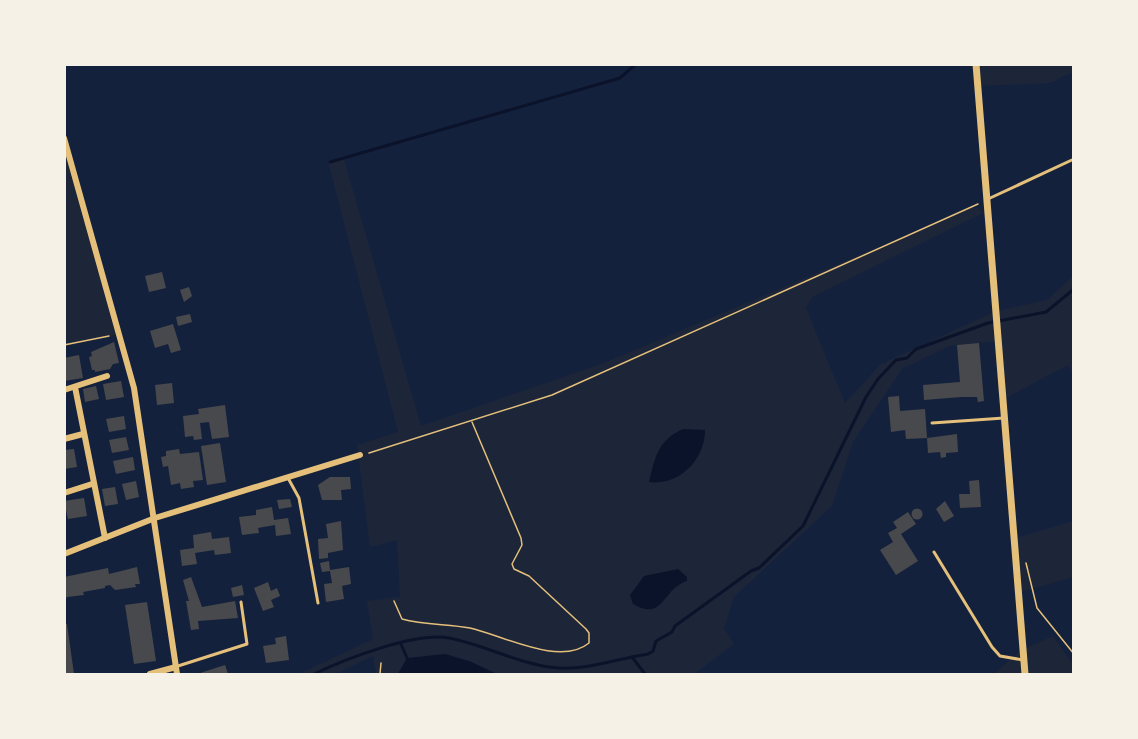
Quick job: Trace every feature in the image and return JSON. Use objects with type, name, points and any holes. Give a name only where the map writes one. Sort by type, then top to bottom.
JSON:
[{"type":"street","points":[[976,64],[1024,675]]},
{"type":"street","points":[[64,138],[134,388],[177,675]]},
{"type":"street","points":[[64,390],[107,376]]},
{"type":"street","points":[[75,387],[92,484],[105,538]]},
{"type":"street","points":[[64,439],[83,434]]},
{"type":"street","points":[[64,554],[155,518],[360,456]]},
{"type":"street","points":[[64,493],[92,484]]},
{"type":"street","points":[[150,675],[176,667]]},
{"type":"lane","points":[[987,200],[1074,159]]},
{"type":"lane","points":[[932,423],[1004,418]]},
{"type":"lane","points":[[288,478],[298,498],[318,603]]},
{"type":"lane","points":[[934,552],[992,647],[1000,656],[1023,660]]},
{"type":"lane","points":[[176,667],[247,644],[241,602]]},
{"type":"path","points":[[360,456],[552,395],[987,200]]},
{"type":"path","points":[[64,345],[119,334]]},
{"type":"path","points":[[394,600],[402,619],[472,629],[533,648],[579,650],[590,643],[590,633],[586,628],[529,576],[514,568],[512,564],[522,545],[521,538],[472,422]]},
{"type":"path","points":[[1015,557],[1028,564],[1037,608],[1074,654]]},
{"type":"path","points":[[380,675],[381,663]]},
{"type":"shaded area","points":[[973,65],[1073,65],[1073,72],[1050,83],[978,86]]},
{"type":"shaded area","points":[[64,138],[119,334],[65,346],[64,346]]},
{"type":"shaded area","points":[[343,156],[421,426],[604,363],[971,208],[978,208],[983,213],[812,297],[806,308],[845,403],[881,364],[996,311],[1047,300],[1073,276],[1073,373],[1068,365],[1002,400],[998,341],[949,346],[902,369],[853,442],[832,506],[734,597],[724,628],[734,644],[694,674],[497,674],[469,661],[407,658],[398,674],[376,674],[373,656],[335,674],[299,674],[373,639],[367,601],[400,597],[397,540],[370,547],[357,445],[398,432],[328,161]]},
{"type":"shaded area","points":[[683,429],[705,430],[704,441],[695,461],[688,469],[670,480],[649,482],[659,450],[668,438]]},
{"type":"shaded area","points":[[1073,521],[1073,577],[1018,593],[1013,539]]},
{"type":"shaded area","points":[[678,569],[687,577],[687,581],[672,590],[657,607],[643,609],[633,604],[630,595],[644,576]]},
{"type":"shaded area","points":[[1053,636],[1073,664],[1073,674],[994,674],[1020,651]]},
{"type":"shaded area","points":[[445,654],[469,661],[497,674],[398,674],[407,658]]},
{"type":"building","points":[[162,272],[166,288],[149,292],[145,276]]},
{"type":"building","points":[[189,287],[192,296],[184,302],[180,290]]},
{"type":"building","points":[[190,314],[192,322],[178,326],[176,317]]},
{"type":"building","points":[[173,324],[181,350],[171,353],[168,344],[155,348],[150,331]]},
{"type":"building","points":[[114,342],[119,363],[113,364],[110,369],[95,372],[92,370],[89,357],[92,356],[91,352]]},
{"type":"building","points":[[979,343],[984,401],[978,402],[977,397],[924,400],[923,385],[960,382],[957,345]]},
{"type":"building","points":[[79,355],[83,378],[64,381],[64,358]]},
{"type":"building","points":[[121,381],[124,397],[106,400],[103,384]]},
{"type":"building","points":[[172,383],[174,403],[157,405],[155,385]]},
{"type":"building","points":[[96,386],[99,399],[85,402],[83,389]]},
{"type":"building","points":[[899,396],[900,411],[925,409],[927,438],[906,439],[905,430],[891,432],[888,397]]},
{"type":"building","points":[[225,405],[229,437],[212,439],[209,422],[200,423],[202,439],[194,440],[193,436],[185,437],[183,416],[199,414],[198,409]]},
{"type":"building","points":[[124,416],[126,429],[109,432],[106,419]]},
{"type":"building","points":[[957,434],[958,452],[946,453],[946,457],[941,458],[940,452],[928,453],[927,438]]},
{"type":"building","points":[[126,437],[129,450],[112,453],[109,440]]},
{"type":"building","points":[[220,443],[226,482],[207,485],[201,446]]},
{"type":"building","points":[[74,449],[77,467],[64,469],[64,450]]},
{"type":"building","points":[[179,449],[180,454],[199,452],[203,480],[193,481],[194,487],[181,489],[180,483],[171,485],[168,466],[163,467],[161,457],[166,456],[166,451]]},
{"type":"building","points":[[133,457],[135,470],[116,474],[113,461]]},
{"type":"building","points":[[330,477],[350,477],[351,489],[341,490],[342,500],[322,500],[318,485]]},
{"type":"building","points":[[979,480],[981,507],[960,508],[959,494],[970,494],[969,481]]},
{"type":"building","points":[[136,481],[139,497],[126,500],[122,484]]},
{"type":"building","points":[[115,487],[118,504],[105,506],[102,489]]},
{"type":"building","points":[[84,498],[87,516],[68,519],[64,501]]},
{"type":"building","points":[[290,499],[292,507],[279,509],[277,500]]},
{"type":"building","points":[[945,501],[954,516],[944,522],[936,509]]},
{"type":"building","points":[[272,507],[274,520],[288,518],[291,534],[276,536],[275,525],[258,528],[259,533],[242,535],[239,517],[256,515],[256,510]]},
{"type":"building","points":[[917,509],[921,510],[921,518],[917,519],[913,518],[912,514],[913,510]]},
{"type":"building","points":[[908,512],[916,524],[901,534],[918,561],[896,575],[880,550],[893,542],[888,533],[897,528],[893,522]]},
{"type":"building","points":[[341,521],[343,550],[328,553],[328,558],[319,559],[318,539],[328,538],[326,524]]},
{"type":"building","points":[[211,532],[212,539],[229,537],[231,553],[215,555],[214,550],[195,553],[197,564],[182,566],[180,550],[194,548],[193,535]]},
{"type":"building","points":[[329,561],[330,570],[349,567],[351,584],[342,586],[344,599],[326,602],[324,584],[332,583],[330,571],[322,572],[320,563]]},
{"type":"building","points":[[137,567],[140,584],[135,584],[136,587],[115,590],[110,585],[83,592],[84,595],[67,597],[64,600],[64,577],[108,568],[109,574]]},
{"type":"building","points":[[191,577],[202,607],[235,601],[238,618],[198,621],[199,629],[191,630],[186,601],[189,601],[183,580]]},
{"type":"building","points":[[268,582],[271,591],[277,588],[280,596],[271,600],[274,607],[263,611],[254,588]]},
{"type":"building","points":[[242,585],[244,595],[233,597],[231,588]]},
{"type":"building","points":[[147,602],[156,661],[134,664],[125,605]]},
{"type":"building","points":[[64,624],[67,624],[74,674],[64,674]]},
{"type":"building","points":[[286,636],[289,660],[266,663],[263,646],[276,644],[275,638]]},
{"type":"building","points":[[225,665],[228,674],[197,674]]},
{"type":"waterway","points":[[330,162],[620,78],[636,64]]},
{"type":"waterway","points":[[314,674],[380,648],[435,637],[463,641],[530,663],[558,668],[592,666],[648,654],[653,651],[656,641],[672,632],[675,626],[751,571],[759,568],[803,526],[866,397],[878,379],[896,360],[907,358],[916,349],[988,323],[1046,312],[1074,289]]},
{"type":"waterway","points":[[401,644],[407,658]]},
{"type":"waterway","points":[[632,657],[645,674]]}]
